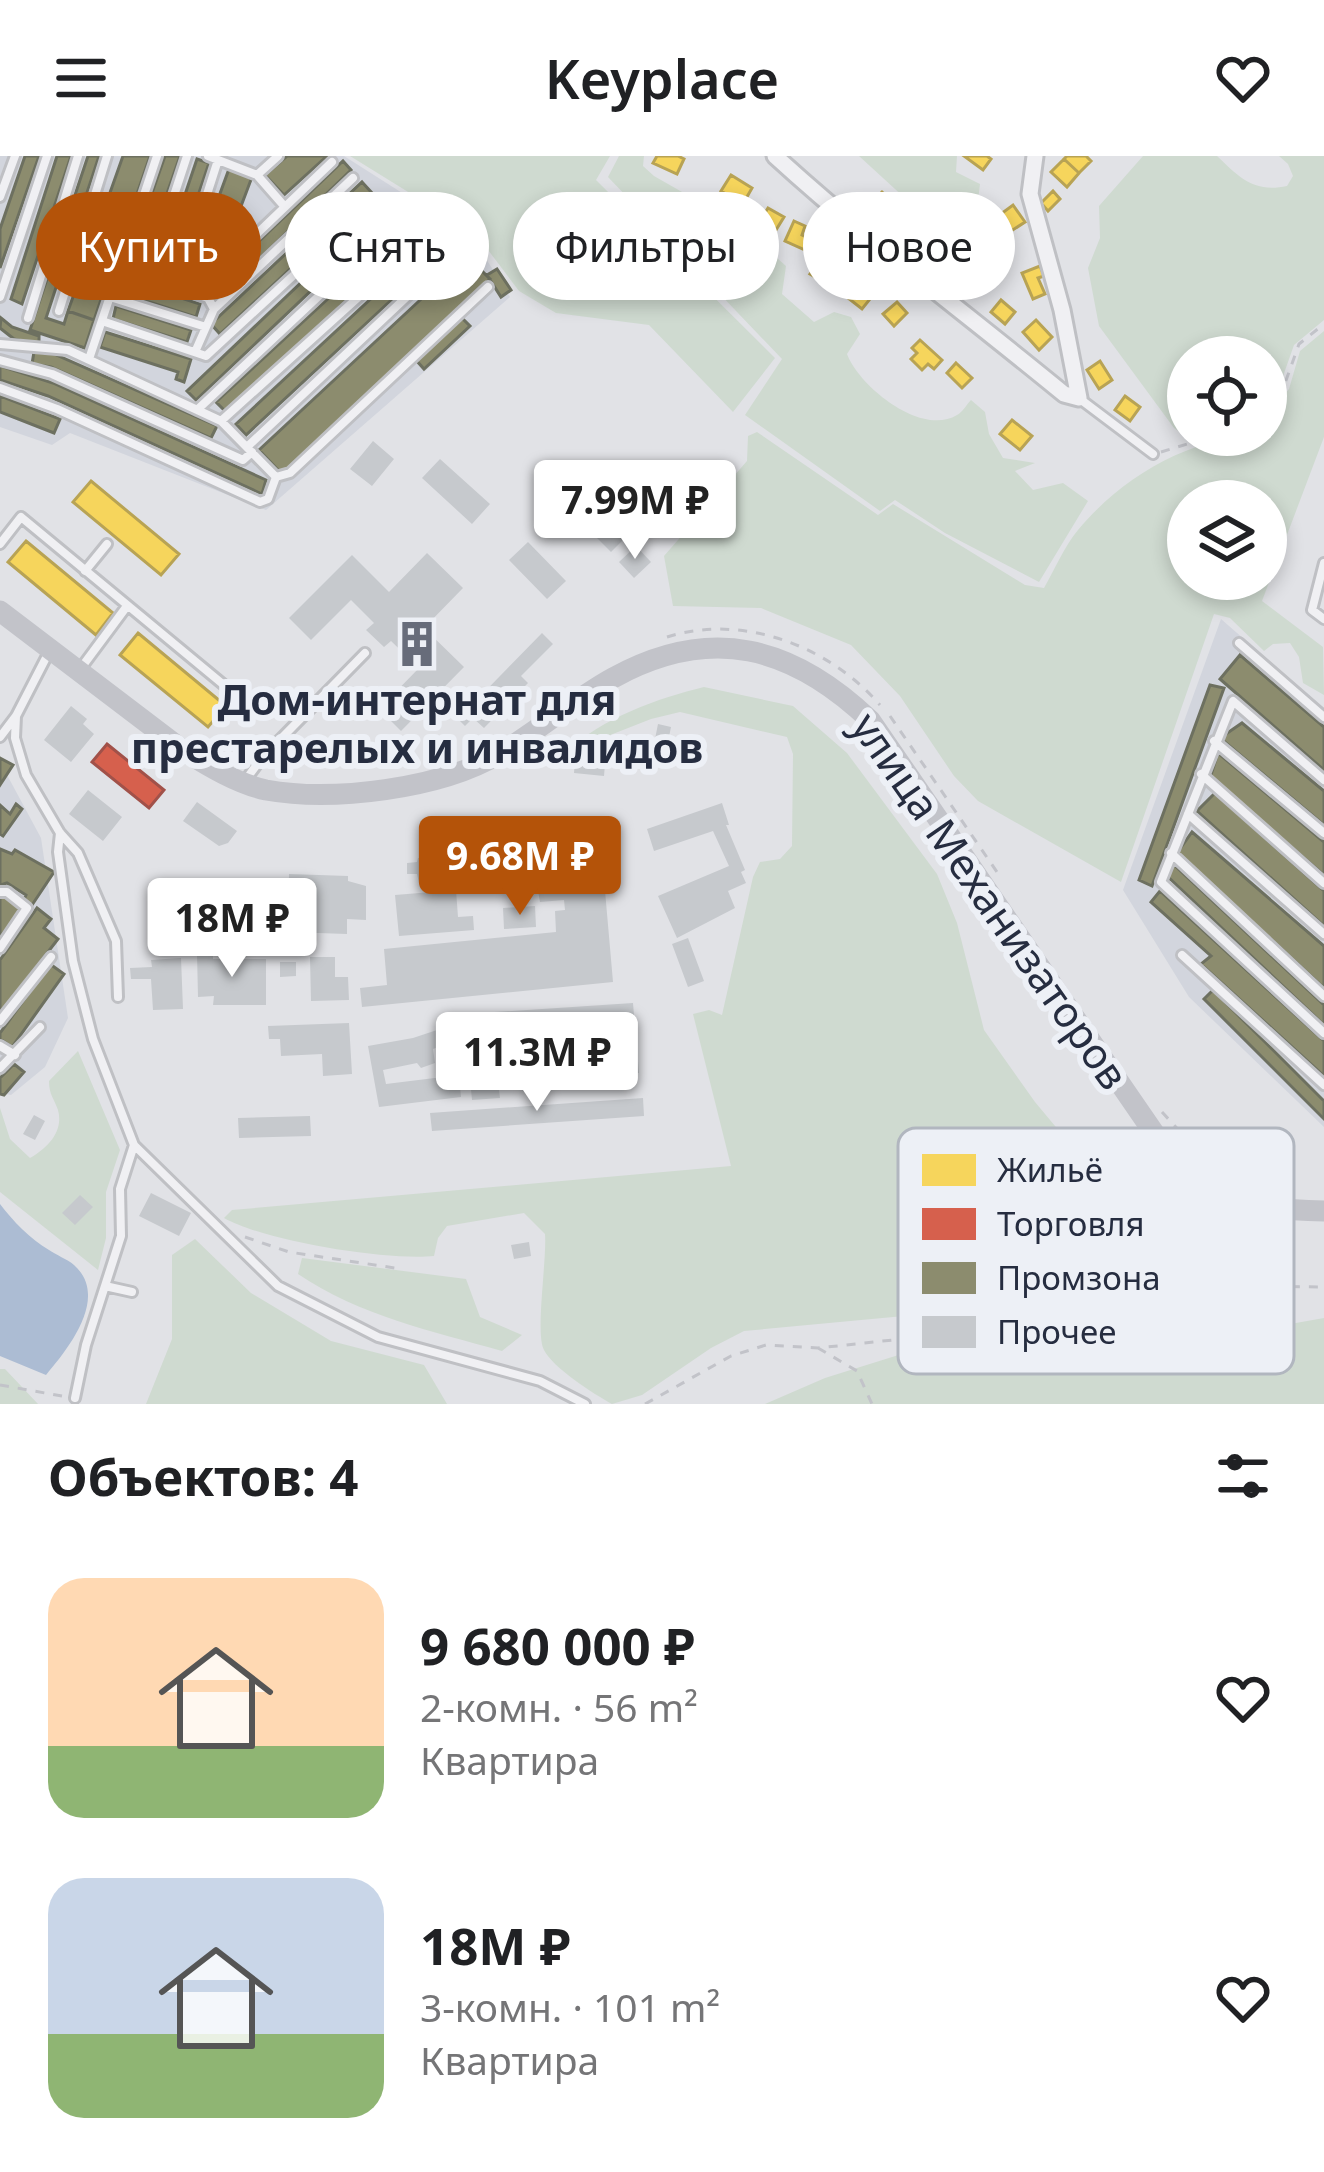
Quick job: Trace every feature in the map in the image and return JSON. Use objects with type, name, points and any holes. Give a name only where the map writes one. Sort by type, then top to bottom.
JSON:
[{"type":"main road","name":"улица Механизаторов","points":[[0,611],[184,751],[261,789],[309,795],[420,784],[496,756],[611,679],[661,654],[711,646],[760,651],[805,668],[871,720],[1150,1128]]},
{"type":"main road","name":"улица Механизаторов","points":[[1294,1210],[1324,1211]]},
{"type":"street","points":[[775,156],[889,256],[932,285],[1064,394],[1078,398],[1062,310],[1030,194],[1035,156]]},
{"type":"lane","points":[[0,197],[15,156]]},
{"type":"lane","points":[[0,297],[46,156]]},
{"type":"lane","points":[[28,318],[78,156]]},
{"type":"lane","points":[[59,311],[107,156]]},
{"type":"lane","points":[[145,192],[157,156]]},
{"type":"lane","points":[[175,192],[187,156]]},
{"type":"lane","points":[[256,175],[278,156]]},
{"type":"lane","points":[[204,192],[213,158],[233,161],[256,175],[285,207],[261,230]]},
{"type":"lane","points":[[301,192],[332,162]]},
{"type":"lane","points":[[195,352],[214,309],[353,178]]},
{"type":"lane","points":[[102,322],[206,356],[285,283]]},
{"type":"lane","points":[[89,360],[109,300]]},
{"type":"lane","points":[[120,300],[206,327]]},
{"type":"lane","points":[[209,300],[214,309]]},
{"type":"lane","points":[[197,410],[315,300]]},
{"type":"lane","points":[[221,421],[355,300]]},
{"type":"lane","points":[[0,360],[52,374],[243,460],[404,300]]},
{"type":"lane","points":[[276,477],[290,472],[474,300]]},
{"type":"lane","points":[[0,344],[68,350],[221,421],[276,477]]},
{"type":"lane","points":[[0,388],[57,409],[260,502],[268,499],[276,477]]},
{"type":"lane","points":[[1078,398],[1153,454]]},
{"type":"lane","points":[[0,544],[21,517],[242,700]]},
{"type":"lane","points":[[85,571],[107,544]]},
{"type":"lane","points":[[1324,563],[1312,610],[1324,620]]},
{"type":"lane","points":[[79,671],[127,606]]},
{"type":"lane","points":[[1239,644],[1324,717]]},
{"type":"lane","points":[[0,737],[50,650]]},
{"type":"lane","points":[[244,782],[365,653]]},
{"type":"lane","points":[[1324,780],[1233,701],[1162,881],[1324,1033]]},
{"type":"lane","points":[[16,716],[14,738],[26,776],[60,833],[78,853],[116,941],[118,997]]},
{"type":"lane","points":[[1214,741],[1324,833]]},
{"type":"lane","points":[[1201,774],[1324,883]]},
{"type":"lane","points":[[1188,814],[1324,934]]},
{"type":"lane","points":[[60,833],[58,852],[73,961],[94,1039],[134,1145],[278,1286],[379,1337],[540,1381],[585,1404]]},
{"type":"lane","points":[[1171,854],[1324,996]]},
{"type":"lane","points":[[0,892],[27,908],[0,948]]},
{"type":"lane","points":[[1182,955],[1324,1085]]},
{"type":"lane","points":[[0,1021],[51,957]]},
{"type":"lane","points":[[0,1068],[40,1028]]},
{"type":"lane","points":[[0,1046],[15,1055]]},
{"type":"lane","points":[[75,1398],[86,1345],[121,1236],[119,1189],[134,1145]]},
{"type":"lane","points":[[105,1286],[132,1292]]},
{"type":"path","points":[[1287,378],[1299,344],[1324,324]]},
{"type":"path","points":[[1153,454],[1167,450]]},
{"type":"path","points":[[656,640],[686,631],[724,628],[802,646],[837,666],[866,688],[894,721],[1002,879]]},
{"type":"path","points":[[1157,1106],[1177,1128]]},
{"type":"path","points":[[216,1228],[289,1252],[395,1268]]},
{"type":"path","points":[[1294,1287],[1324,1287]]},
{"type":"path","points":[[645,1404],[731,1356],[766,1345],[818,1348],[898,1339]]},
{"type":"path","points":[[818,1348],[857,1371],[872,1404]]},
{"type":"path","points":[[0,1384],[75,1398]]},
{"type":"shaded area","points":[[0,156],[344,156],[401,192],[285,192],[285,300],[489,300],[489,264],[510,297],[266,510],[70,433],[52,445],[0,427]]},
{"type":"shaded area","points":[[350,156],[610,156],[596,180],[608,192],[513,192],[513,283],[489,251],[489,192],[408,192]]},
{"type":"shaded area","points":[[619,156],[644,156],[643,166],[682,192],[622,192],[608,177]]},
{"type":"shaded area","points":[[859,156],[957,156],[956,172],[980,184],[979,192],[898,192]]},
{"type":"shaded area","points":[[1143,156],[1217,156],[1248,182],[1275,188],[1287,186],[1293,176],[1279,156],[1324,156],[1324,320],[1294,345],[1287,365],[1287,336],[1167,336],[1167,418],[1099,326],[1088,268],[1100,238],[1099,206]]},
{"type":"shaded area","points":[[779,260],[786,266],[782,294],[814,322],[834,312],[851,317],[860,334],[847,354],[864,380],[893,405],[926,419],[942,420],[959,414],[971,400],[985,412],[989,434],[1003,458],[1035,463],[1015,471],[1033,490],[1063,483],[1088,501],[1039,582],[945,533],[895,500],[880,511],[745,415],[782,359],[726,300],[779,300]]},
{"type":"shaded area","points":[[534,300],[717,300],[775,358],[733,412],[649,325],[556,313]]},
{"type":"shaded area","points":[[1324,331],[1324,437],[1287,535],[1287,480],[1167,480],[1167,600],[1262,600],[1323,647],[1324,695],[1303,683],[1299,657],[1290,643],[1273,644],[1264,651],[1230,618],[1214,614],[1121,882],[978,801],[954,776],[900,696],[851,645],[761,608],[673,606],[664,556],[747,461],[748,436],[757,432],[878,515],[893,504],[1025,585],[1044,588],[1078,530],[1096,510],[1162,462],[1176,456],[1287,456],[1289,389],[1300,351]]},
{"type":"shaded area","points":[[1221,619],[1324,709],[1324,1127],[1189,997],[1123,890]]},
{"type":"shaded area","points":[[704,687],[793,706],[847,753],[937,874],[957,923],[984,1030],[1057,1128],[898,1128],[898,1317],[744,1331],[642,1395],[612,1404],[565,1372],[544,1350],[545,1234],[524,1213],[447,1226],[434,1256],[413,1257],[296,1241],[224,1218],[232,1210],[731,1166],[693,1014],[709,1010],[722,1015],[753,877],[760,862],[780,859],[792,846],[793,754],[787,737],[680,712],[567,752],[596,729],[668,697]]},
{"type":"shaded area","points":[[0,772],[6,773],[41,838],[68,1018],[45,1067],[11,1095],[0,1093]]},
{"type":"shaded area","points":[[78,1051],[120,1150],[106,1192],[106,1238],[98,1270],[0,1192],[0,1108],[10,1139],[30,1158],[36,1154],[59,1125],[49,1081]]},
{"type":"shaded area","points":[[195,1239],[251,1293],[331,1341],[424,1365],[447,1404],[146,1404],[172,1339],[172,1255]]},
{"type":"shaded area","points":[[302,1258],[466,1279],[480,1317],[522,1335],[502,1351],[397,1321],[346,1301],[298,1274]]},
{"type":"shaded area","points":[[1324,1318],[1324,1404],[765,1404],[825,1378],[898,1355],[898,1374],[1294,1374],[1294,1323]]},
{"type":"shaded area","points":[[0,1369],[5,1369],[38,1404],[0,1404]]},
{"type":"water","points":[[0,1204],[35,1241],[74,1265],[88,1292],[82,1322],[46,1375],[0,1356]]},
{"type":"building: Жильё","points":[[657,156],[684,159],[677,174],[653,163]]},
{"type":"building: Жильё","points":[[964,156],[987,156],[991,159],[983,170]]},
{"type":"building: Жильё","points":[[1086,156],[1091,161],[1079,173],[1064,159]]},
{"type":"building: Жильё","points":[[1064,159],[1079,173],[1067,187],[1051,172]]},
{"type":"building: Жильё","points":[[731,175],[752,188],[750,192],[721,191]]},
{"type":"building: Жильё","points":[[1053,191],[1060,199],[1048,211],[1041,203]]},
{"type":"building: Жильё","points":[[1015,208],[1025,222],[1015,228]]},
{"type":"building: Жильё","points":[[794,221],[803,225],[803,249],[785,241]]},
{"type":"building: Жильё","points":[[1040,266],[1044,276],[1038,278],[1045,294],[1033,299],[1022,273]]},
{"type":"building: Жильё","points":[[1001,300],[1015,312],[1005,324],[991,312]]},
{"type":"building: Жильё","points":[[897,302],[907,313],[894,326],[883,314]]},
{"type":"building: Жильё","points":[[1036,320],[1052,337],[1039,350],[1023,332]]},
{"type":"building: Жильё","points":[[920,340],[942,360],[934,369],[928,364],[922,370],[911,359],[917,353],[912,348]]},
{"type":"building: Жильё","points":[[1100,361],[1112,380],[1099,389],[1087,370]]},
{"type":"building: Жильё","points":[[956,363],[972,378],[962,388],[947,373]]},
{"type":"building: Жильё","points":[[1125,396],[1140,407],[1130,421],[1115,410]]},
{"type":"building: Жильё","points":[[1012,420],[1032,436],[1020,450],[1000,434]]},
{"type":"building: Жильё","points":[[91,481],[179,554],[161,575],[73,502]]},
{"type":"building: Жильё","points":[[26,541],[113,613],[96,635],[8,562]]},
{"type":"building: Жильё","points":[[138,633],[226,706],[208,727],[120,655]]},
{"type":"building: Торговля","points":[[107,744],[164,790],[149,808],[92,762]]},
{"type":"building: Промзона","points":[[25,156],[39,156],[0,268],[0,229]]},
{"type":"building: Промзона","points":[[57,156],[71,156],[59,192],[45,192]]},
{"type":"building: Промзона","points":[[88,156],[99,156],[87,192],[76,192]]},
{"type":"building: Промзона","points":[[123,156],[150,156],[138,192],[110,192]]},
{"type":"building: Промзона","points":[[165,156],[180,156],[168,192],[152,192]]},
{"type":"building: Промзона","points":[[287,156],[327,156],[284,195],[265,175]]},
{"type":"building: Промзона","points":[[197,159],[209,163],[199,192],[186,192]]},
{"type":"building: Промзона","points":[[343,161],[351,170],[328,192],[311,192]]},
{"type":"building: Промзона","points":[[229,169],[252,177],[246,192],[221,192]]},
{"type":"building: Промзона","points":[[362,182],[371,192],[351,192]]},
{"type":"building: Промзона","points":[[285,216],[285,234],[261,257],[261,239]]},
{"type":"building: Промзона","points":[[36,221],[36,262],[22,304],[11,299]]},
{"type":"building: Промзона","points":[[285,254],[285,274],[261,296],[261,277]]},
{"type":"building: Промзона","points":[[497,269],[511,290],[501,297],[489,274]]},
{"type":"building: Промзона","points":[[285,298],[301,300],[196,400],[187,391]]},
{"type":"building: Промзона","points":[[40,300],[52,300],[46,318],[64,324],[68,311],[94,320],[85,348],[30,330]]},
{"type":"building: Промзона","points":[[72,300],[101,300],[94,320],[68,311]]},
{"type":"building: Промзона","points":[[143,300],[200,304],[196,317]]},
{"type":"building: Промзона","points":[[237,300],[257,300],[220,334],[211,324]]},
{"type":"building: Промзона","points":[[327,300],[347,300],[226,412],[216,402]]},
{"type":"building: Промзона","points":[[370,300],[391,300],[246,435],[236,424]]},
{"type":"building: Промзона","points":[[420,300],[468,300],[282,474],[259,450]]},
{"type":"building: Промзона","points":[[116,306],[191,330],[187,342],[113,319]]},
{"type":"building: Промзона","points":[[461,317],[470,326],[424,369],[416,360]]},
{"type":"building: Промзона","points":[[1,318],[39,336],[39,345],[14,339],[0,328]]},
{"type":"building: Промзона","points":[[105,332],[191,359],[184,382],[176,379],[178,372],[100,347]]},
{"type":"building: Промзона","points":[[34,352],[54,354],[217,426],[211,438],[51,367],[32,364]]},
{"type":"building: Промзона","points":[[0,366],[53,383],[266,480],[262,494],[48,396],[0,380]]},
{"type":"building: Промзона","points":[[0,396],[60,419],[54,433],[0,412]]},
{"type":"building: Промзона","points":[[1240,655],[1324,727],[1324,770],[1220,679]]},
{"type":"building: Промзона","points":[[1210,685],[1224,688],[1152,886],[1139,880]]},
{"type":"building: Промзона","points":[[1242,723],[1324,791],[1324,825],[1220,738]]},
{"type":"building: Промзона","points":[[1218,753],[1324,842],[1324,875],[1210,778]]},
{"type":"building: Промзона","points":[[0,758],[13,765],[0,785]]},
{"type":"building: Промзона","points":[[1215,793],[1324,891],[1324,926],[1197,811]]},
{"type":"building: Промзона","points":[[16,804],[22,809],[3,836],[0,805],[10,814]]},
{"type":"building: Промзона","points":[[1192,832],[1324,946],[1324,988],[1177,853]]},
{"type":"building: Промзона","points":[[0,849],[12,854],[15,850],[54,872],[32,905],[7,883],[0,885]]},
{"type":"building: Промзона","points":[[1172,863],[1324,1005],[1324,1025],[1165,874]]},
{"type":"building: Промзона","points":[[1160,891],[1324,1041],[1324,1076],[1201,964],[1211,956],[1151,902]]},
{"type":"building: Промзона","points":[[4,895],[22,911],[0,937],[0,899]]},
{"type":"building: Промзона","points":[[37,908],[51,919],[44,928],[58,939],[0,1014],[0,960]]},
{"type":"building: Промзона","points":[[50,964],[64,974],[12,1047],[0,1039],[0,1033]]},
{"type":"building: Промзона","points":[[1213,990],[1324,1101],[1324,1119],[1204,999]]},
{"type":"building: Промзона","points":[[14,1064],[24,1072],[0,1094],[0,1078]]},
{"type":"building: Прочее","points":[[373,441],[394,459],[372,486],[350,469]]},
{"type":"building: Прочее","points":[[440,459],[490,504],[472,524],[422,478]]},
{"type":"building: Прочее","points":[[606,505],[632,531],[611,552],[585,526]]},
{"type":"building: Прочее","points":[[528,542],[566,581],[547,599],[509,560]]},
{"type":"building: Прочее","points":[[636,546],[651,562],[634,578],[619,562]]},
{"type":"building: Прочее","name":"Дом-интернат для престарелых и инвалидов","points":[[427,553],[463,588],[424,628],[464,667],[401,731],[379,709],[419,668],[391,641],[384,647],[366,630],[374,623],[351,600],[311,640],[289,618],[352,555],[389,592]]},
{"type":"building: Прочее","points":[[542,633],[553,644],[521,676],[528,683],[484,728],[473,718],[465,726],[458,719]]},
{"type":"building: Прочее","points":[[71,706],[87,719],[83,724],[94,734],[71,762],[44,740]]},
{"type":"building: Прочее","points":[[658,724],[671,727],[666,752],[653,749]]},
{"type":"building: Прочее","points":[[575,761],[605,764],[604,776],[574,773]]},
{"type":"building: Прочее","points":[[88,790],[122,817],[103,841],[69,814]]},
{"type":"building: Прочее","points":[[197,802],[237,831],[228,843],[219,846],[183,821]]},
{"type":"building: Прочее","points":[[722,803],[746,883],[728,891],[735,908],[677,938],[658,896],[729,866],[713,831],[654,851],[647,829]]},
{"type":"building: Прочее","points":[[601,845],[613,982],[362,1007],[360,988],[387,985],[384,949],[556,932],[555,911],[565,910],[564,900],[540,902],[536,880],[420,887],[417,874],[407,874],[407,863],[418,858]]},
{"type":"building: Прочее","points":[[289,874],[348,876],[348,881],[366,886],[366,920],[347,919],[347,934],[288,932]]},
{"type":"building: Прочее","points":[[255,885],[257,917],[198,921],[196,889]]},
{"type":"building: Прочее","points":[[456,890],[458,917],[473,916],[474,930],[399,936],[395,895]]},
{"type":"building: Прочее","points":[[535,906],[536,927],[504,929],[503,908]]},
{"type":"building: Прочее","points":[[688,938],[704,981],[688,987],[672,944]]},
{"type":"building: Прочее","points":[[213,952],[213,959],[266,959],[266,1005],[213,1005],[214,996],[198,997],[197,953]]},
{"type":"building: Прочее","points":[[310,957],[335,957],[335,977],[348,977],[349,1000],[311,1001]]},
{"type":"building: Прочее","points":[[181,958],[183,1009],[153,1010],[151,979],[131,979],[130,968],[152,967],[151,960]]},
{"type":"building: Прочее","points":[[280,962],[296,962],[296,976],[280,977]]},
{"type":"building: Прочее","points":[[633,1003],[639,1073],[613,1076],[614,1088],[597,1089],[594,1059],[607,1058],[605,1037],[497,1047],[506,1089],[499,1090],[500,1098],[472,1100],[466,1037],[433,1049],[435,1063],[383,1070],[386,1084],[459,1075],[461,1097],[379,1107],[368,1046],[464,1021],[464,1014]]},
{"type":"building: Прочее","points":[[349,1023],[352,1074],[323,1076],[322,1054],[281,1056],[280,1039],[269,1039],[268,1026]]},
{"type":"building: Прочее","points":[[643,1098],[644,1116],[432,1131],[430,1113]]},
{"type":"building: Прочее","points":[[34,1115],[45,1121],[35,1140],[23,1134]]},
{"type":"building: Прочее","points":[[310,1116],[311,1136],[239,1138],[238,1118]]},
{"type":"building: Прочее","points":[[151,1193],[191,1213],[179,1236],[139,1216]]},
{"type":"building: Прочее","points":[[80,1195],[93,1207],[75,1225],[62,1213]]},
{"type":"building: Прочее","points":[[529,1242],[531,1256],[514,1259],[511,1245]]},
{"type":"place","name":"Дом-интернат для престарелых и инвалидов","points":[[417,644]]}]
